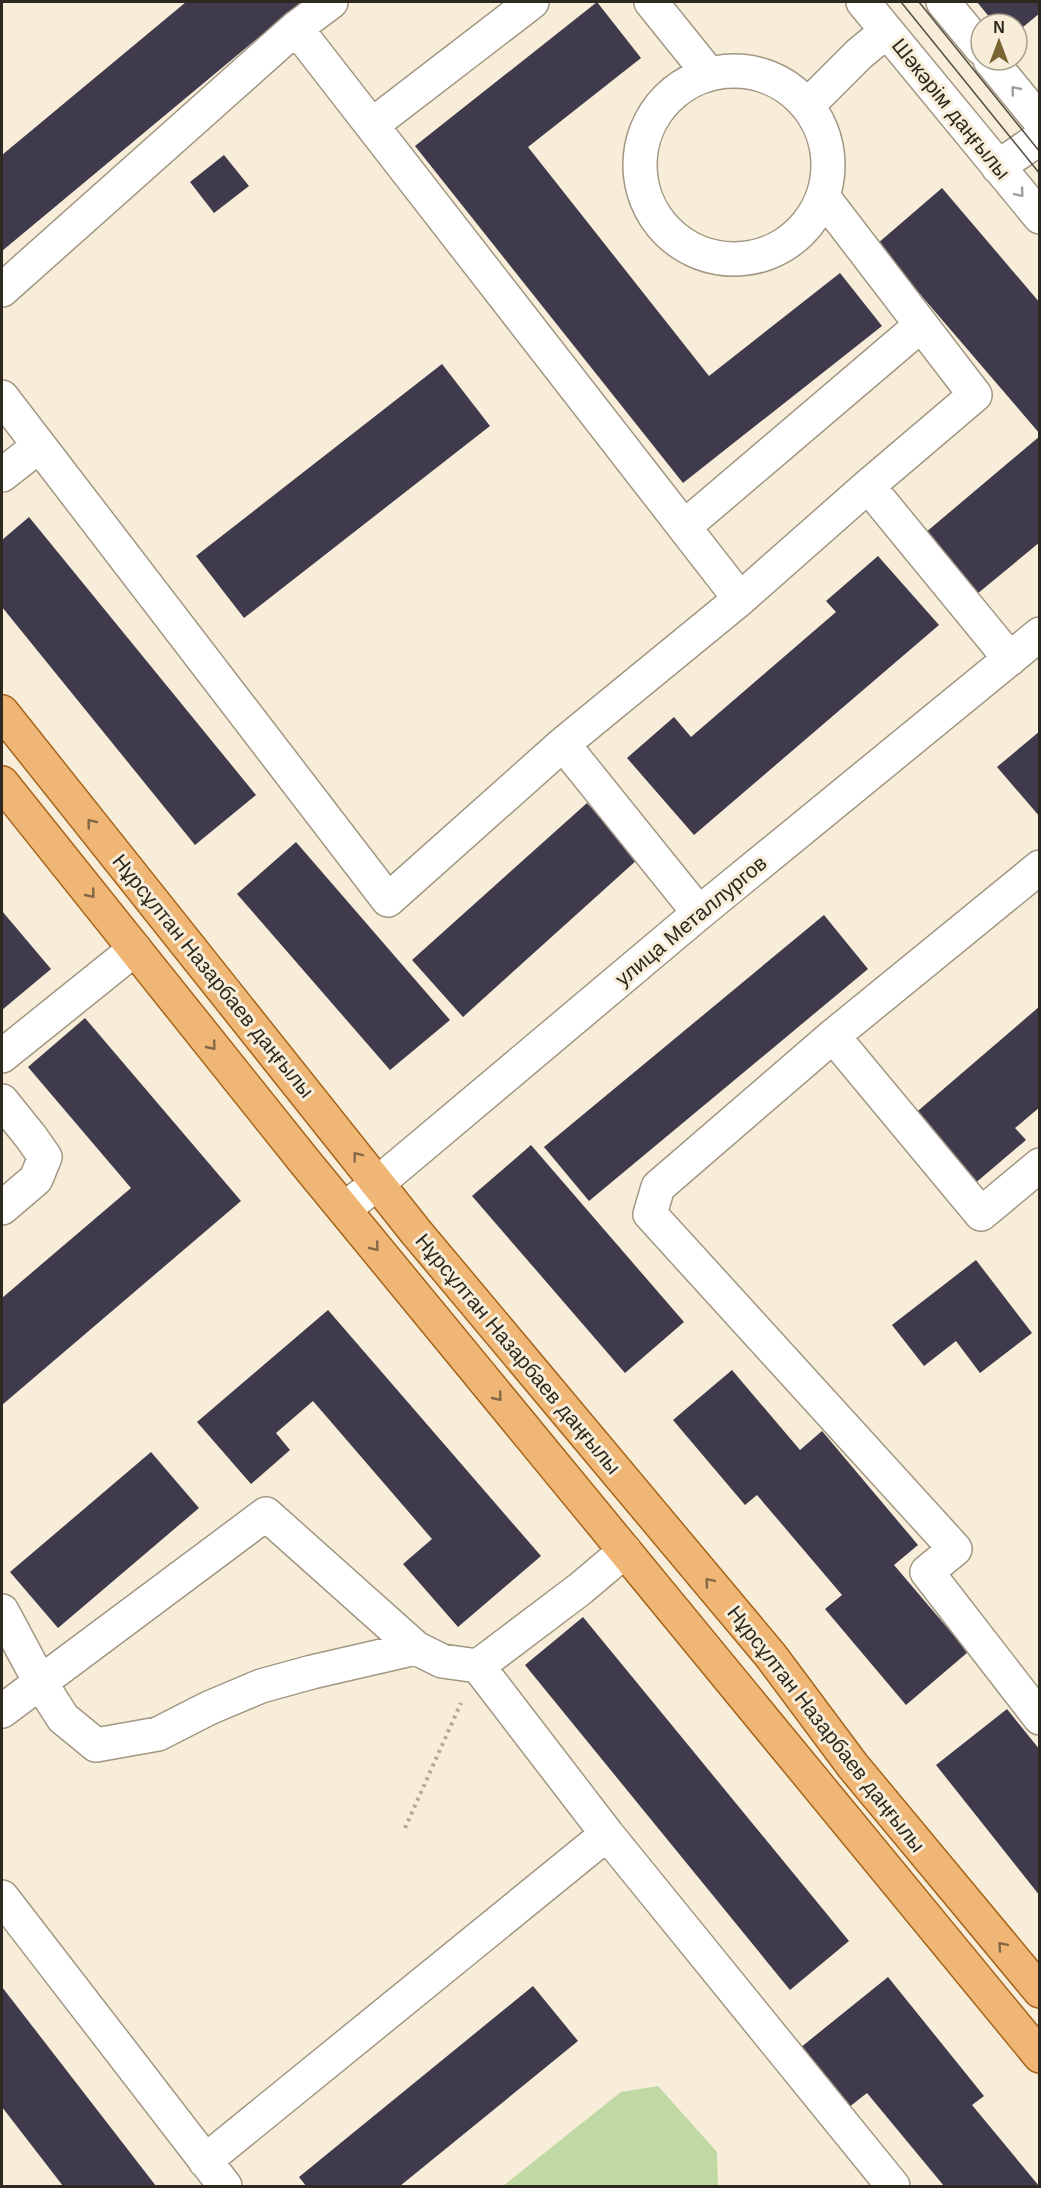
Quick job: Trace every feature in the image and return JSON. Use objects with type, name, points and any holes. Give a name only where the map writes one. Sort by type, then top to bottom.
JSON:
[{"type":"main road","name":"Нұрсұлтан Назарбаев даңғылы","points":[[2,712],[378,1183],[771,1656],[853,1767],[1040,1991]]},
{"type":"main road","name":"Нұрсұлтан Назарбаев даңғылы","points":[[2,783],[344,1209],[1040,2056]]},
{"type":"street","points":[[2,290],[296,28],[331,2]]},
{"type":"street","points":[[372,124],[532,2]]},
{"type":"street","points":[[651,2],[709,74]]},
{"type":"street","name":"Шәкәрім даңғылы","points":[[863,2],[1040,217]]},
{"type":"street","points":[[943,2],[969,33]]},
{"type":"street","points":[[296,28],[740,599]]},
{"type":"street","points":[[808,105],[859,54],[887,31]]},
{"type":"street","points":[[739,71],[769,77],[808,105],[828,149],[824,198],[804,231],[772,253],[734,260],[696,252],[664,230],[644,196],[639,158],[650,121],[675,91],[709,74],[739,71]]},
{"type":"street","points":[[1000,72],[1040,121]]},
{"type":"street","points":[[998,167],[1040,138]]},
{"type":"street","points":[[2,397],[388,900],[563,744],[740,599],[975,395],[824,198]]},
{"type":"street","points":[[684,527],[920,326]]},
{"type":"street","points":[[2,475],[39,446]]},
{"type":"street","points":[[868,486],[1010,659]]},
{"type":"street","name":"улица Металлургов","points":[[344,1209],[378,1183],[699,913],[1040,634]]},
{"type":"street","points":[[563,744],[699,913]]},
{"type":"street","points":[[1040,867],[833,1036],[658,1187],[650,1214],[955,1549],[927,1572],[1040,1718]]},
{"type":"street","points":[[2,1056],[135,949]]},
{"type":"street","points":[[833,1036],[981,1214],[1040,1165]]},
{"type":"street","points":[[2,1101],[45,1157],[36,1179],[2,1208]]},
{"type":"street","points":[[2,1711],[266,1514],[416,1648],[442,1661],[478,1666],[608,1834],[893,2187]]},
{"type":"street","points":[[478,1666],[580,1589],[625,1551]]},
{"type":"street","points":[[2,1611],[40,1682],[63,1718],[96,1745],[158,1734],[208,1708],[261,1686],[416,1648]]},
{"type":"street","points":[[2,1897],[215,2174],[608,1834]]},
{"type":"path","points":[[405,1828],[478,1666]]},
{"type":"green space","points":[[658,2086],[717,2152],[718,2186],[503,2186],[621,2092]]},
{"type":"building","points":[[186,2],[301,2],[2,251],[2,155]]},
{"type":"building","points":[[597,2],[641,58],[528,147],[709,376],[840,273],[882,326],[683,483],[415,146]]},
{"type":"building","points":[[977,2],[1040,2],[1040,13],[1029,22],[1029,12],[985,12]]},
{"type":"building","points":[[224,155],[249,186],[214,213],[190,182]]},
{"type":"building","points":[[942,188],[1040,303],[1040,434],[877,244]]},
{"type":"building","points":[[442,364],[490,426],[244,618],[196,556]]},
{"type":"building","points":[[1040,436],[1040,542],[977,594],[925,533]]},
{"type":"building","points":[[29,517],[256,795],[195,845],[2,607],[2,540]]},
{"type":"building","points":[[878,556],[939,625],[694,835],[627,758],[674,717],[691,737],[836,612],[826,601]]},
{"type":"building","points":[[1040,731],[1040,817],[997,767]]},
{"type":"building","points":[[587,803],[638,859],[463,1017],[412,960]]},
{"type":"building","points":[[296,842],[450,1020],[390,1070],[237,894]]},
{"type":"building","points":[[2,911],[51,969],[2,1010]]},
{"type":"building","points":[[824,915],[868,969],[589,1201],[544,1147]]},
{"type":"building","points":[[1040,1006],[1040,1107],[1015,1128],[1026,1140],[973,1185],[912,1116]]},
{"type":"building","points":[[85,1018],[241,1201],[2,1405],[2,1298],[131,1188],[28,1067]]},
{"type":"building","points":[[531,1145],[684,1322],[625,1373],[472,1196]]},
{"type":"building","points":[[976,1260],[1032,1333],[980,1373],[956,1341],[924,1366],[892,1325]]},
{"type":"building","points":[[328,1310],[541,1556],[458,1627],[403,1564],[432,1539],[313,1401],[276,1433],[290,1450],[251,1484],[197,1422]]},
{"type":"building","points":[[732,1370],[800,1450],[822,1431],[918,1545],[894,1565],[968,1652],[906,1705],[825,1609],[842,1595],[757,1495],[745,1505],[673,1420]]},
{"type":"building","points":[[151,1452],[199,1508],[58,1628],[10,1572]]},
{"type":"building","points":[[583,1617],[849,1941],[790,1990],[525,1665]]},
{"type":"building","points":[[1007,1709],[1040,1750],[1040,1896],[936,1765]]},
{"type":"building","points":[[888,1977],[984,2096],[972,2105],[1039,2186],[944,2186],[867,2093],[844,2111],[795,2052]]},
{"type":"building","points":[[533,1986],[578,2041],[400,2186],[306,2186],[299,2177]]},
{"type":"building","points":[[2,1987],[156,2186],[63,2186],[2,2107]]},
{"type":"tram line","points":[[901,2],[1040,174]]},
{"type":"tram line","points":[[919,2],[1040,152]]}]
